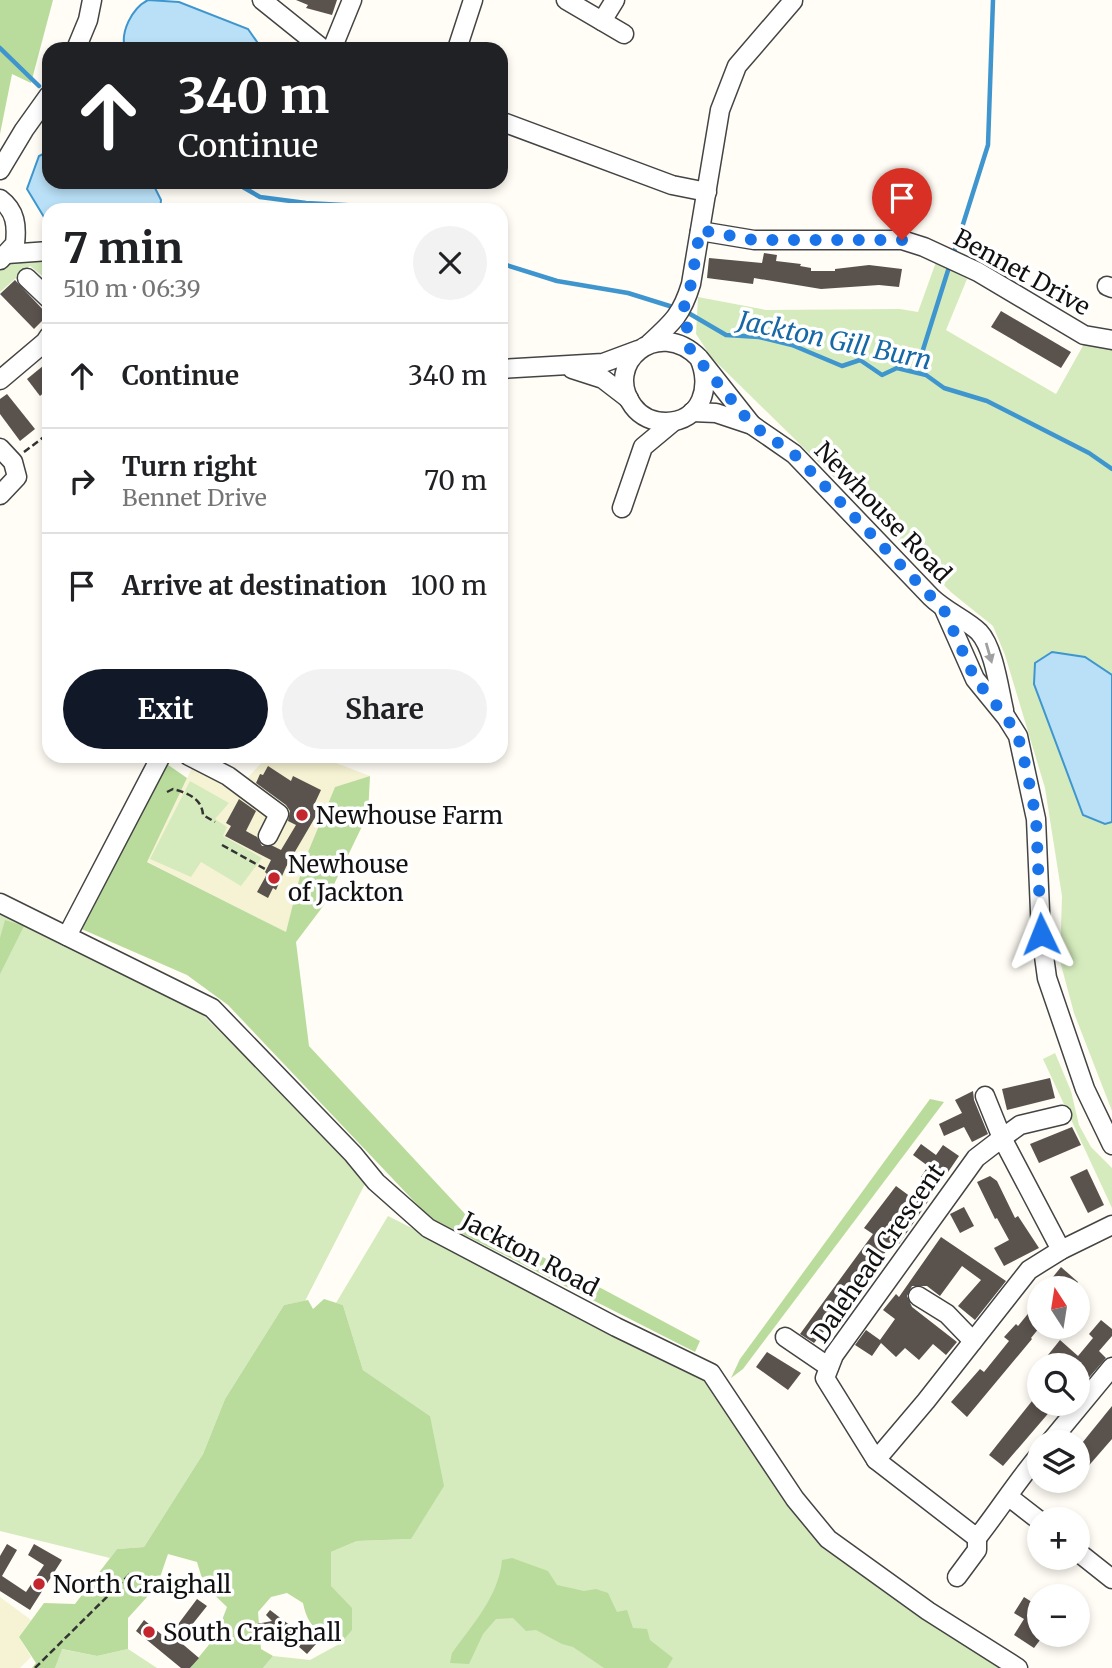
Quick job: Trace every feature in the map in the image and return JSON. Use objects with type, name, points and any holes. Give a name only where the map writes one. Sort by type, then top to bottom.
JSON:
[{"type":"street","points":[[79,42],[88,20],[92,0]]},
{"type":"street","points":[[262,0],[311,42]]},
{"type":"street","points":[[335,42],[352,0]]},
{"type":"street","points":[[459,42],[473,0]]},
{"type":"street","points":[[566,0],[624,34]]},
{"type":"street","points":[[601,21],[615,0]]},
{"type":"street","points":[[643,447],[625,387],[625,374],[630,361],[673,322],[684,307],[691,284],[720,110],[737,66],[793,1]]},
{"type":"street","points":[[4,257],[15,244],[16,223],[12,212],[2,200],[1,168],[42,105]]},
{"type":"street","points":[[508,124],[672,185],[707,192]]},
{"type":"street","points":[[16,223],[42,246]]},
{"type":"street","name":"Bennet Drive","points":[[700,230],[754,240],[902,240],[978,272],[1084,334],[1112,340]]},
{"type":"street","points":[[4,257],[30,250],[42,250]]},
{"type":"street","points":[[27,278],[42,292]]},
{"type":"street","points":[[622,508],[643,447],[673,422],[692,412],[703,398],[705,371],[695,353],[684,307]]},
{"type":"street","points":[[508,369],[566,367],[612,361],[664,341],[678,342],[695,353]]},
{"type":"street","points":[[0,380],[42,345]]},
{"type":"street","name":"Newhouse Road","points":[[695,353],[752,425]]},
{"type":"street","points":[[566,367],[603,379],[647,418],[673,422]]},
{"type":"street","name":"Newhouse Road","points":[[692,412],[716,413],[752,425],[794,454],[944,610],[978,630],[986,641],[1006,717]]},
{"type":"street","points":[[0,448],[13,462],[18,477],[0,495]]},
{"type":"street","name":"Newhouse Road","points":[[944,610],[975,679],[1018,736],[1036,818],[1041,934],[1047,978],[1085,1089],[1112,1146]]},
{"type":"street","points":[[67,936],[157,763]]},
{"type":"street","points":[[203,763],[228,776],[279,814],[268,836]]},
{"type":"street","name":"Jackton Road","points":[[0,903],[212,1008],[353,1154],[376,1182],[428,1228],[616,1327],[711,1373],[795,1499],[828,1539],[928,1611],[1018,1668]]},
{"type":"street","points":[[985,1096],[1002,1138],[1061,1250]]},
{"type":"street","name":"Dalehead Crescent","points":[[977,1538],[876,1460],[825,1378],[834,1355],[976,1158],[1020,1125],[1062,1115]]},
{"type":"street","points":[[876,1460],[1029,1270],[1061,1250],[1112,1225]]},
{"type":"street","points":[[918,1296],[947,1314],[973,1341]]},
{"type":"street","points":[[785,1337],[829,1367]]},
{"type":"street","points":[[1060,1430],[1112,1367]]},
{"type":"street","points":[[957,1577],[977,1550],[977,1538],[1027,1470]]},
{"type":"street","points":[[1009,1497],[1027,1511]]},
{"type":"street","points":[[1090,1562],[1112,1579]]},
{"type":"path","points":[[13,462],[42,437]]},
{"type":"path","points":[[167,792],[173,789],[196,799],[201,804],[203,815],[215,822]]},
{"type":"path","points":[[222,845],[265,869]]},
{"type":"path","points":[[35,1668],[131,1573]]},
{"type":"shaded area","name":"Newhouse of Jackton","points":[[261,763],[336,763],[370,776],[335,787],[303,864],[287,933],[146,861],[194,764],[235,791]]},
{"type":"shaded area","points":[[0,1597],[31,1620],[19,1637],[31,1657],[20,1668],[0,1668]]},
{"type":"green space","points":[[0,0],[53,0],[31,83],[12,74],[0,134]]},
{"type":"green space","points":[[42,260],[42,275],[30,266],[0,292],[0,269],[7,262]]},
{"type":"green space","points":[[936,262],[967,279],[946,330],[1056,394],[1084,344],[1112,350],[1112,1111],[1074,1013],[1060,961],[1062,896],[1045,788],[1005,655],[993,626],[952,593],[712,358],[696,334],[698,297],[766,310],[900,309],[918,312]]},
{"type":"green space","points":[[163,763],[187,778],[147,862],[286,932],[303,864],[335,787],[370,776],[368,814],[324,905],[296,942],[309,1046],[468,1217],[700,1341],[695,1352],[429,1217],[228,1005],[187,975],[70,924]]},
{"type":"green space","points":[[190,781],[229,803],[215,819],[227,827],[223,836],[262,858],[241,886],[201,862],[191,877],[150,859]]},
{"type":"green space","points":[[0,908],[189,1001],[300,1111],[366,1182],[305,1301],[284,1305],[225,1399],[203,1454],[144,1547],[117,1549],[110,1558],[0,1531]]},
{"type":"green space","points":[[5,920],[24,926],[0,974],[0,938]]},
{"type":"green space","points":[[1055,1053],[1071,1091],[1079,1125],[1091,1147],[1112,1168],[1112,1208],[1043,1059]]},
{"type":"green space","points":[[930,1099],[944,1102],[743,1369],[731,1378],[740,1359]]},
{"type":"green space","points":[[388,1216],[707,1377],[805,1524],[1003,1668],[263,1668],[273,1656],[310,1660],[341,1643],[331,1586],[331,1552],[357,1541],[411,1539],[430,1416],[363,1370],[343,1305],[336,1303]]},
{"type":"green space","points":[[324,1299],[343,1305],[363,1370],[430,1416],[444,1486],[411,1539],[357,1541],[331,1552],[331,1586],[352,1608],[352,1630],[341,1643],[326,1636],[311,1624],[303,1603],[287,1593],[271,1597],[258,1612],[261,1649],[273,1656],[263,1668],[190,1668],[216,1636],[227,1607],[204,1585],[197,1562],[168,1554],[157,1586],[128,1618],[128,1649],[97,1656],[62,1649],[55,1668],[32,1668],[36,1663],[19,1637],[44,1603],[75,1604],[117,1549],[144,1547],[203,1454],[225,1399],[284,1305],[308,1300],[313,1309]]},
{"type":"green space","points":[[512,1558],[548,1571],[557,1585],[608,1593],[617,1612],[627,1610],[633,1628],[647,1629],[650,1640],[673,1658],[667,1668],[604,1668],[573,1647],[536,1630],[526,1631],[513,1618],[496,1619],[483,1634],[469,1664],[450,1663],[452,1653],[490,1598],[496,1586],[502,1560]]},
{"type":"green space","points":[[61,1649],[97,1656],[128,1649],[157,1668],[55,1668]]},
{"type":"water","points":[[148,0],[179,2],[248,29],[257,42],[124,42],[129,21]]},
{"type":"water","points":[[42,154],[42,189],[156,189],[161,203],[42,203],[42,214],[27,189],[39,156]]},
{"type":"water","points":[[1052,652],[1085,657],[1112,675],[1112,822],[1105,824],[1083,815],[1034,684],[1035,663]]},
{"type":"building","points":[[296,0],[337,0],[332,15],[306,8],[308,5]]},
{"type":"building","points":[[764,253],[777,255],[776,261],[801,264],[800,266],[811,268],[811,271],[835,271],[869,265],[902,269],[899,287],[879,285],[821,289],[754,278],[753,284],[707,278],[709,258],[762,263]]},
{"type":"building","points":[[15,280],[42,309],[42,321],[34,329],[0,294]]},
{"type":"building","points":[[1001,311],[1071,352],[1061,368],[991,327]]},
{"type":"building","points":[[42,367],[40,396],[27,379]]},
{"type":"building","points":[[7,394],[35,429],[20,441],[0,414],[0,399]]},
{"type":"building","name":"Newhouse Farm","points":[[268,766],[291,781],[293,776],[321,790],[314,805],[320,809],[286,867],[276,890],[273,888],[268,898],[257,892],[271,860],[225,836],[231,826],[226,823],[239,799],[256,811],[246,831],[257,837],[262,846],[273,846],[281,850],[296,825],[288,821],[290,811],[286,805],[256,783]]},
{"type":"building","points":[[1050,1078],[1055,1098],[1007,1110],[1002,1089]]},
{"type":"building","points":[[973,1091],[988,1134],[972,1142],[964,1127],[944,1136],[939,1124],[962,1113],[955,1100]]},
{"type":"building","points":[[1072,1127],[1081,1145],[1039,1163],[1030,1144]]},
{"type":"building","points":[[921,1144],[936,1155],[943,1145],[959,1156],[899,1244],[894,1240],[834,1325],[831,1323],[814,1343],[800,1334],[873,1234],[864,1228],[896,1186],[911,1197],[924,1179],[921,1177],[928,1166],[913,1155]]},
{"type":"building","points":[[1087,1169],[1104,1205],[1088,1213],[1070,1177]]},
{"type":"building","points":[[990,1176],[997,1181],[1015,1218],[1018,1216],[1039,1248],[1004,1266],[994,1248],[1009,1240],[997,1218],[995,1219],[977,1182]]},
{"type":"building","points":[[964,1207],[974,1226],[960,1233],[950,1214]]},
{"type":"building","points":[[941,1237],[1006,1281],[975,1320],[958,1306],[981,1280],[962,1266],[940,1296],[927,1286],[912,1286],[907,1296],[912,1307],[957,1342],[946,1355],[933,1344],[919,1360],[905,1348],[896,1357],[881,1343],[872,1356],[855,1345],[866,1330],[880,1340],[895,1319],[883,1310],[896,1294],[899,1297]]},
{"type":"building","points":[[1061,1267],[1071,1276],[1054,1276]]},
{"type":"building","points":[[1027,1315],[1027,1339],[1032,1339],[967,1417],[951,1402],[980,1369],[984,1372],[1009,1341],[1004,1337],[1016,1324],[1018,1326]]},
{"type":"building","points":[[1101,1320],[1112,1329],[1112,1336],[1099,1351],[1106,1358],[1090,1376],[1090,1353],[1080,1353],[1093,1338],[1090,1333]]},
{"type":"building","points":[[1060,1340],[1075,1353],[1050,1353]]},
{"type":"building","points":[[767,1352],[801,1373],[788,1390],[756,1367]]},
{"type":"building","points":[[1112,1406],[1112,1439],[1090,1464],[1090,1433]]},
{"type":"building","points":[[1027,1407],[1027,1416],[1046,1416],[1034,1430],[1027,1430],[1027,1438],[1003,1466],[989,1455]]},
{"type":"building","name":"North Craighall","points":[[7,1544],[17,1550],[2,1576],[26,1592],[44,1565],[28,1555],[34,1544],[62,1560],[30,1610],[0,1591],[0,1556]]},
{"type":"building","points":[[1024,1597],[1027,1599],[1027,1643],[1014,1635],[1024,1619],[1014,1613]]},
{"type":"building","name":"South Craighall","points":[[197,1599],[207,1606],[179,1641],[199,1658],[190,1668],[181,1668],[136,1631],[144,1620],[167,1639]]},
{"type":"building","points":[[270,1610],[316,1644],[307,1654],[280,1630],[252,1633],[251,1625],[272,1621],[266,1615]]},
{"type":"waterway","points":[[953,256],[988,145],[993,0]]},
{"type":"waterway","name":"Jackton Gill Burn","points":[[0,48],[39,86]]},
{"type":"waterway","name":"Jackton Gill Burn","points":[[246,189],[260,197],[306,203]]},
{"type":"waterway","points":[[916,372],[950,264]]},
{"type":"waterway","name":"Jackton Gill Burn","points":[[508,266],[557,281],[628,293],[676,308]]},
{"type":"waterway","name":"Jackton Gill Burn","points":[[685,311],[726,335],[759,337],[792,345],[842,366],[860,360],[882,375],[897,368],[926,375],[944,388],[987,401],[1089,453],[1112,469]]},
{"type":"place","name":"Newhouse Farm","points":[[302,815]]},
{"type":"place","name":"Newhouse of Jackton","points":[[274,878]]},
{"type":"place","name":"North Craighall","points":[[39,1584]]},
{"type":"place","name":"South Craighall","points":[[149,1632]]},
{"type":"route","points":[[902,240],[754,240],[700,230],[691,284],[684,307],[686,331],[690,349],[752,425],[794,454],[944,610],[975,679],[1018,736],[1036,818],[1041,934]]}]
